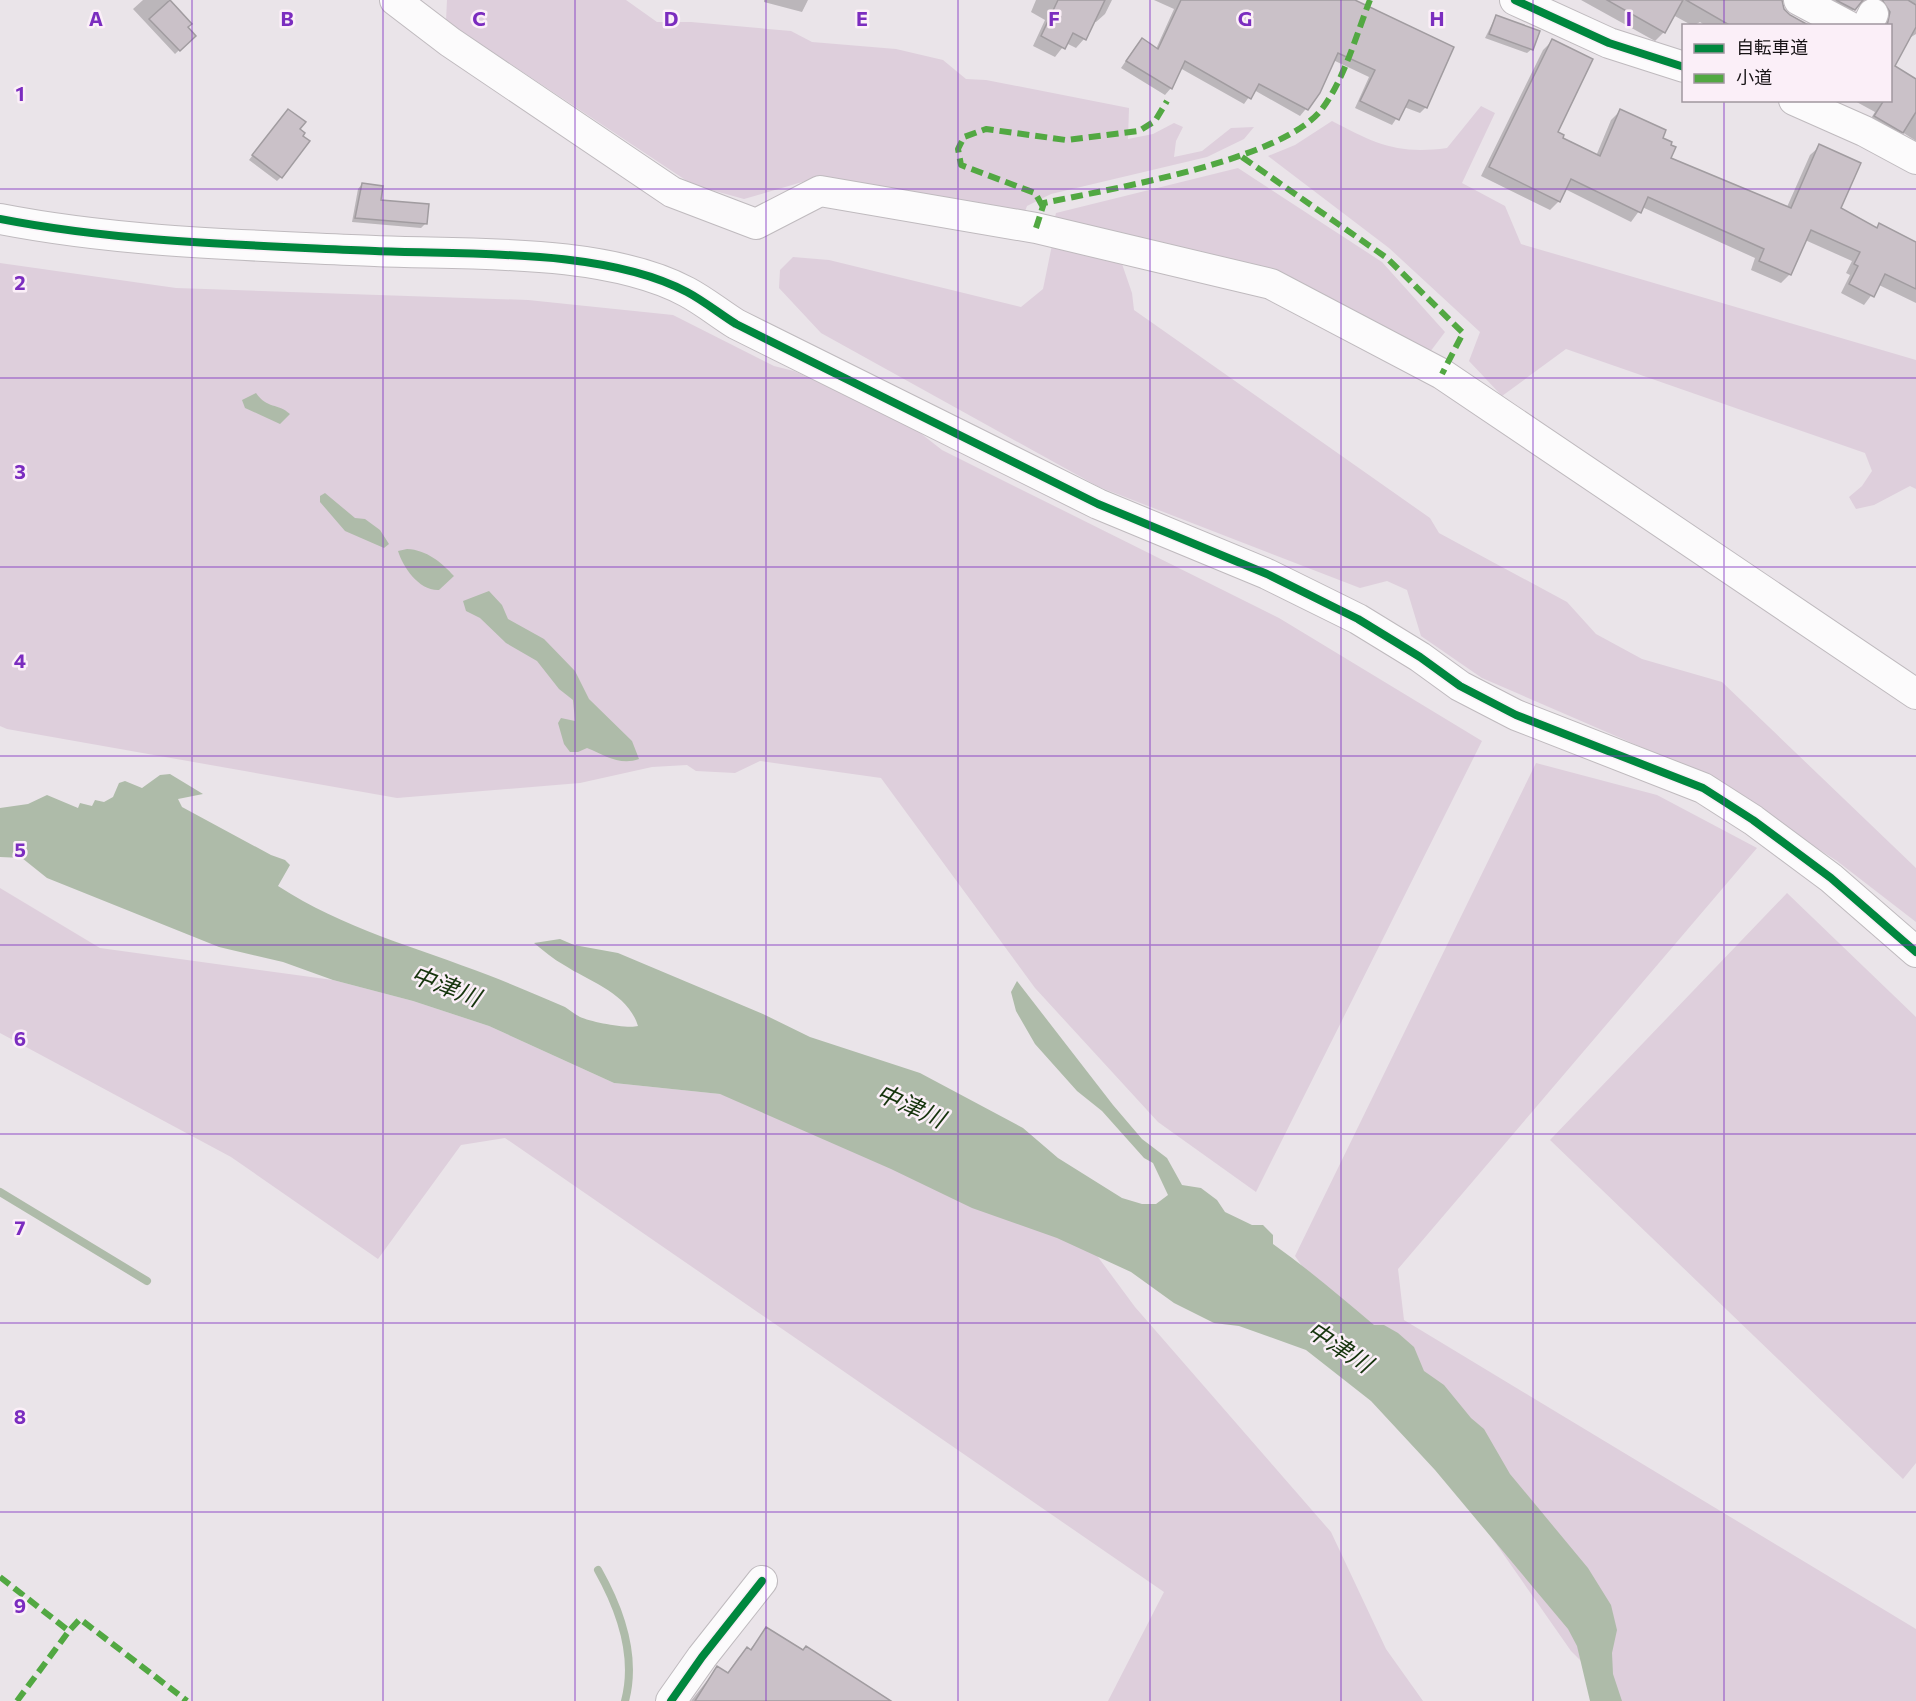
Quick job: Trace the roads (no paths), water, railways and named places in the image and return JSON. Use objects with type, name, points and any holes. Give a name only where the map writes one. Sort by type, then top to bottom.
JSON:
[{"type":"street","points":[[395,0],[450,42],[672,192],[756,224],[820,191],[1036,228],[1271,284],[1442,374],[1916,694]]},
{"type":"street","points":[[1515,0],[1609,43],[1682,67]]},
{"type":"street","points":[[1799,0],[1863,22]]},
{"type":"street","points":[[1804,102],[1824,106],[1916,159]]},
{"type":"street","points":[[0,219],[33,226],[176,241],[569,260],[635,272],[686,292],[736,324],[1077,494],[1267,574],[1358,619],[1420,657],[1460,686],[1516,715],[1703,788],[1753,820],[1831,878],[1916,952]]},
{"type":"street","points":[[671,1701],[702,1657],[762,1581]]},
{"type":"water","points":[[256,393],[268,404],[290,414],[280,424],[245,408],[242,400]]},
{"type":"water","points":[[325,493],[355,518],[365,519],[380,530],[389,544],[384,548],[345,531],[320,502],[320,496]]},
{"type":"water","points":[[407,549],[433,558],[454,576],[439,590],[425,587],[408,571],[400,557],[398,551]]},
{"type":"water","points":[[489,591],[502,605],[508,619],[544,639],[575,671],[589,699],[632,741],[639,759],[619,760],[587,748],[578,752],[570,752],[564,744],[558,723],[561,718],[575,721],[573,700],[559,689],[537,661],[506,643],[480,618],[466,611],[463,601]]},
{"type":"water","name":"中津川","points":[[170,774],[203,794],[178,799],[182,807],[271,855],[285,860],[290,865],[278,886],[328,914],[507,983],[565,1007],[585,1019],[618,1026],[638,1026],[626,1005],[617,997],[556,960],[534,943],[560,939],[574,945],[618,953],[763,1014],[810,1037],[920,1073],[1023,1128],[1058,1158],[1122,1198],[1142,1204],[1156,1204],[1168,1195],[1153,1163],[1144,1158],[1102,1111],[1077,1091],[1035,1044],[1016,1011],[1011,992],[1017,981],[1113,1105],[1142,1139],[1167,1158],[1182,1185],[1201,1188],[1217,1200],[1225,1212],[1252,1225],[1263,1225],[1273,1235],[1273,1244],[1374,1325],[1384,1325],[1398,1333],[1414,1347],[1424,1371],[1444,1385],[1471,1418],[1484,1429],[1510,1474],[1588,1568],[1611,1605],[1617,1630],[1612,1653],[1613,1674],[1622,1701],[1590,1701],[1577,1646],[1568,1629],[1435,1470],[1371,1401],[1306,1350],[1239,1326],[1214,1323],[1174,1303],[1131,1272],[1057,1238],[972,1208],[891,1169],[720,1094],[614,1083],[489,1026],[413,1001],[333,980],[283,962],[219,947],[47,878],[22,858],[0,857],[0,808],[28,804],[47,795],[78,808],[80,803],[92,806],[95,800],[104,802],[113,797],[119,783],[125,781],[142,788],[160,775]]},
{"type":"waterway","points":[[0,1192],[147,1281]]},
{"type":"waterway","points":[[598,1570],[613,1601],[628,1650],[629,1667],[625,1701]]}]
